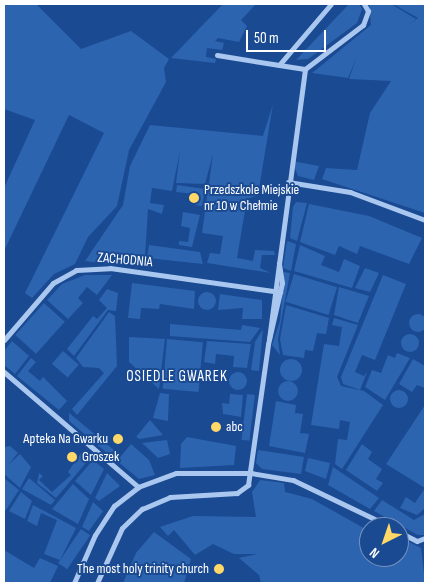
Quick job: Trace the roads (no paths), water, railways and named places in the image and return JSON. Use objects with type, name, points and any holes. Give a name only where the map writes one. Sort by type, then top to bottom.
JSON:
[{"type":"street","points":[[279,65],[331,4]]},
{"type":"street","points":[[97,583],[116,539],[137,513],[182,494],[242,492],[251,473],[269,339],[273,291],[279,263],[289,168],[305,69],[363,25],[368,11],[364,4]]},
{"type":"street","points":[[217,55],[305,69]]},
{"type":"street","points":[[288,182],[350,192],[425,220]]},
{"type":"street","points":[[269,339],[280,292],[279,263]]},
{"type":"street","name":"ZACHODNIA","points":[[4,340],[62,276],[87,268],[125,270],[280,292]]},
{"type":"street","points":[[4,372],[138,487]]},
{"type":"street","points":[[74,583],[101,522],[138,487],[176,473],[251,473],[312,485],[372,517]]},
{"type":"street","points":[[409,535],[423,540]]},
{"type":"place","name":"Przedszkole Miejskie nr 10 w Chełmie","points":[[194,198]]},
{"type":"place","name":"abc","points":[[216,427]]},
{"type":"place","name":"Apteka Na Gwarku","points":[[118,439]]},
{"type":"place","name":"Groszek","points":[[72,457]]},
{"type":"place","name":"The most holy trinity church","points":[[219,569]]},
{"type":"district","name":"OSIEDLE GWAREK","points":[[177,377]]}]
